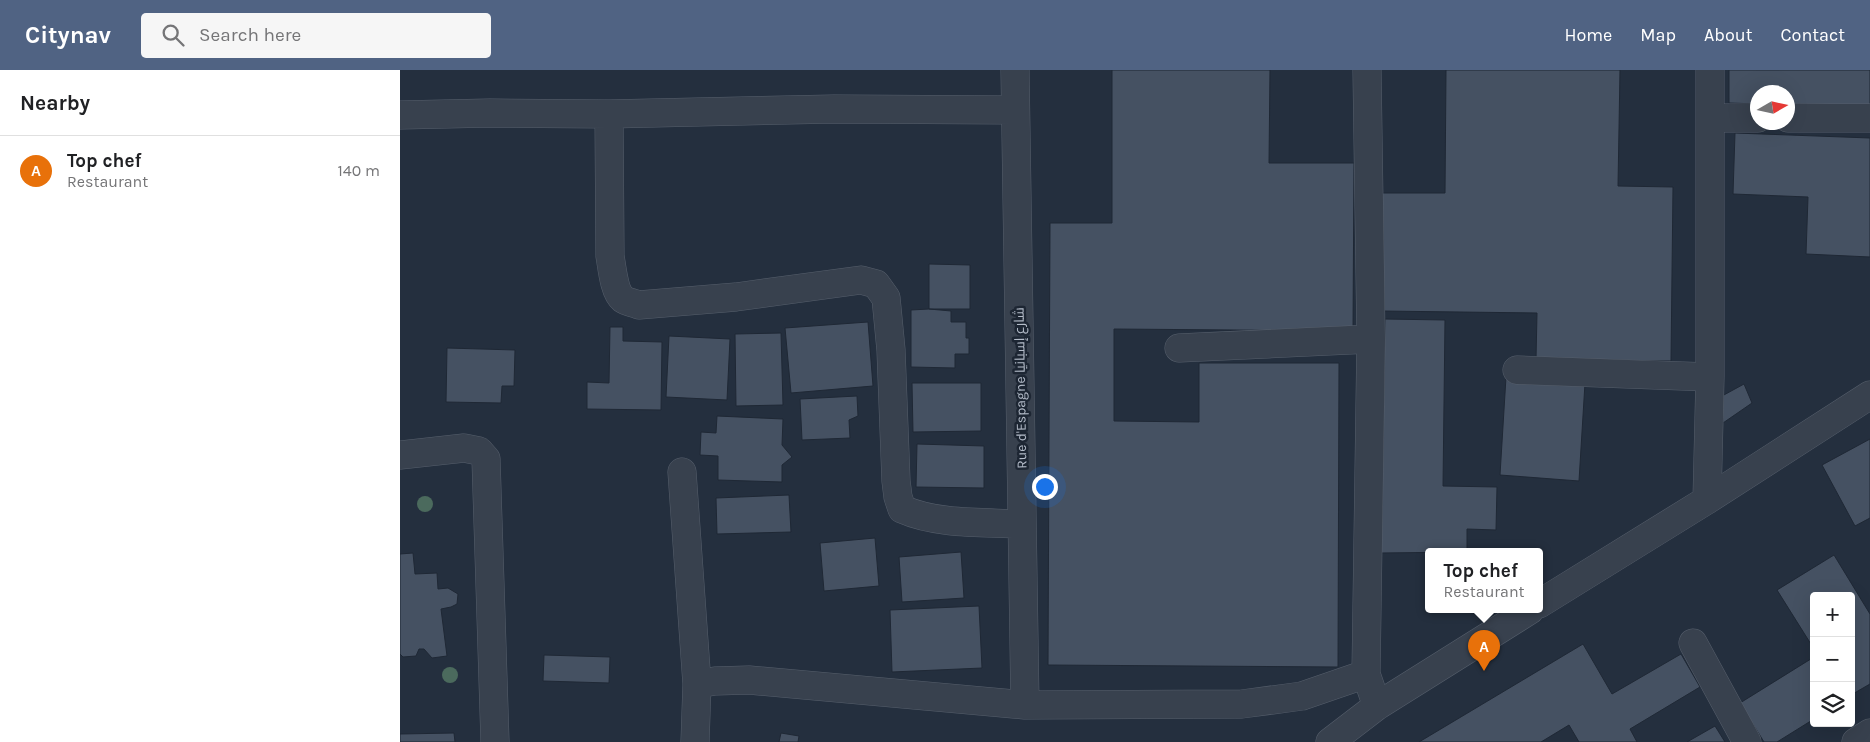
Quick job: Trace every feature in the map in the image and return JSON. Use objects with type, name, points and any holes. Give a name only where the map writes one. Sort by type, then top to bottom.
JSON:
[{"type":"street","name":"Rue d'Espagne شارع إسبانيا","points":[[1015,70],[1025,705]]},
{"type":"street","points":[[1367,70],[1371,338],[1366,674],[1376,706]]},
{"type":"street","points":[[1706,500],[1710,378],[1710,70]]},
{"type":"street","points":[[400,115],[609,114],[834,109],[1015,110]]},
{"type":"street","points":[[609,114],[610,256],[614,280],[620,296],[624,300],[639,305],[736,297],[861,280],[876,284],[886,298],[891,350],[896,481],[902,509],[915,514],[950,520],[1022,524]]},
{"type":"street","points":[[1710,118],[1750,118]]},
{"type":"street","points":[[1795,118],[1870,118]]},
{"type":"street","points":[[1179,348],[1371,338]]},
{"type":"street","points":[[1517,370],[1710,378]]},
{"type":"street","points":[[1543,602],[1870,395]]},
{"type":"street","points":[[400,455],[464,448],[479,451],[486,459],[488,470],[495,742]]},
{"type":"street","points":[[682,472],[697,684],[695,742]]},
{"type":"street","points":[[1330,742],[1360,732],[1376,706],[1525,613]]},
{"type":"street","points":[[1693,643],[1747,742]]},
{"type":"street","points":[[697,684],[715,681],[749,680],[1025,705],[1242,704],[1302,696],[1366,674]]},
{"type":"street","points":[[1856,742],[1870,733]]},
{"type":"building","points":[[1112,70],[1270,70],[1269,163],[1354,163],[1353,331],[1114,329],[1114,421],[1199,422],[1199,363],[1339,363],[1338,667],[1048,665],[1050,223],[1112,223]]},
{"type":"building","points":[[1446,70],[1620,70],[1618,186],[1673,187],[1671,361],[1536,359],[1537,313],[1381,311],[1382,193],[1445,193]]},
{"type":"building","points":[[1729,70],[1870,70],[1870,105],[1795,104],[1795,85],[1750,85],[1750,104],[1729,103]]},
{"type":"building","points":[[1735,133],[1870,138],[1870,257],[1806,254],[1808,197],[1733,194]]},
{"type":"building","points":[[929,264],[970,265],[970,309],[929,309]]},
{"type":"building","points":[[911,310],[951,311],[951,322],[966,322],[969,354],[955,354],[955,368],[911,367]]},
{"type":"building","points":[[1385,319],[1445,320],[1443,486],[1497,487],[1496,530],[1467,529],[1467,548],[1425,548],[1425,552],[1381,553]]},
{"type":"building","points":[[868,322],[873,386],[791,393],[785,328]]},
{"type":"building","points":[[610,327],[623,327],[623,341],[662,342],[661,410],[587,409],[587,382],[609,383]]},
{"type":"building","points":[[781,333],[783,405],[736,406],[735,334]]},
{"type":"building","points":[[669,336],[730,339],[727,400],[666,397]]},
{"type":"building","points":[[447,348],[515,350],[514,386],[502,386],[501,403],[446,402]]},
{"type":"building","points":[[1506,377],[1585,383],[1579,481],[1500,475]]},
{"type":"building","points":[[912,383],[981,383],[981,431],[913,432]]},
{"type":"building","points":[[1744,384],[1752,403],[1723,423],[1722,396]]},
{"type":"building","points":[[857,396],[858,416],[849,420],[850,438],[802,440],[800,399]]},
{"type":"building","points":[[717,416],[783,419],[782,445],[792,457],[782,465],[782,482],[718,480],[718,456],[700,455],[701,432],[716,433]]},
{"type":"building","points":[[1870,439],[1870,518],[1855,526],[1822,465]]},
{"type":"building","points":[[917,444],[984,446],[984,488],[916,487]]},
{"type":"building","points":[[789,495],[791,532],[717,534],[716,498]]},
{"type":"building","points":[[875,538],[879,586],[824,591],[820,543]]},
{"type":"building","points":[[961,552],[964,598],[902,602],[899,557]]},
{"type":"building","points":[[413,553],[415,574],[437,573],[438,589],[448,588],[458,594],[457,604],[441,609],[447,656],[432,658],[424,649],[419,649],[416,656],[403,657],[400,654],[400,554]]},
{"type":"building","points":[[1834,555],[1870,614],[1870,684],[1855,693],[1855,592],[1810,592],[1810,643],[1777,590]]},
{"type":"building","points":[[979,606],[982,668],[892,672],[890,610]]},
{"type":"building","points":[[1583,644],[1612,694],[1681,654],[1700,687],[1630,729],[1637,742],[1579,742],[1569,725],[1541,742],[1419,742]]},
{"type":"building","points":[[544,655],[610,657],[609,683],[543,681]]},
{"type":"building","points":[[1810,659],[1810,721],[1777,742],[1764,742],[1740,703]]},
{"type":"building","points":[[1715,726],[1725,742],[1687,742]]},
{"type":"building","points":[[454,733],[455,742],[400,742],[400,734]]},
{"type":"building","points":[[781,733],[799,736],[798,742],[779,742]]},
{"type":"place","name":"Top chef","points":[[1484,671]]}]
